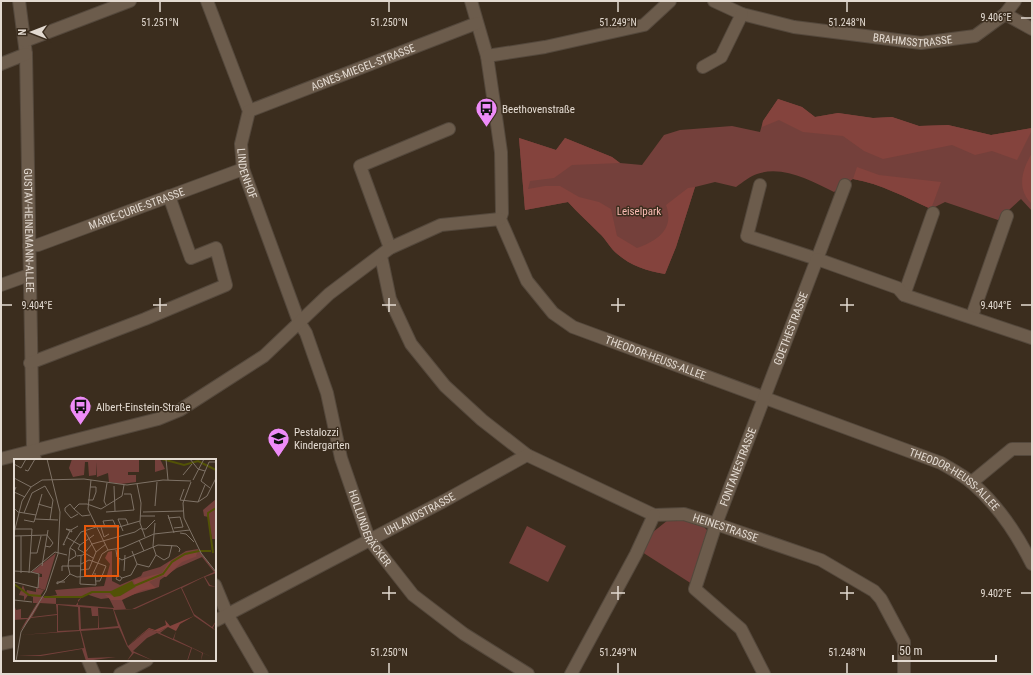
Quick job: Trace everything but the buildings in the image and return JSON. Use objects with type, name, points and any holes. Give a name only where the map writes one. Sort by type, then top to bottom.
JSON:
[{"type":"street","name":"GUSTAV-HEINEMANN-ALLEE","points":[[19,1],[26,54],[30,363],[34,455]]},
{"type":"street","points":[[25,41],[130,1]]},
{"type":"street","points":[[207,1],[249,111]]},
{"type":"street","name":"THEODOR-HEUSS-ALLEE","points":[[471,1],[488,56],[501,152],[502,213],[500,219],[527,280],[553,313],[574,327],[764,398],[884,440],[941,463],[972,482],[991,502],[1018,535],[1032,564]]},
{"type":"street","points":[[488,56],[545,47],[644,25],[670,1]]},
{"type":"street","name":"BRAHMSSTRASSE","points":[[714,1],[742,14],[794,27],[922,43],[975,36],[1005,14],[1015,1]]},
{"type":"street","points":[[704,67],[721,57],[742,14]]},
{"type":"street","points":[[1005,14],[1032,29]]},
{"type":"street","name":"AGNES-MIEGEL-STRASSE","points":[[249,111],[477,23]]},
{"type":"street","points":[[1,64],[26,54]]},
{"type":"street","name":"LINDENHOF","points":[[249,111],[240,144],[243,169],[299,322]]},
{"type":"street","points":[[449,129],[360,166],[386,252],[390,299],[411,344],[445,386],[482,420],[527,455],[654,515],[636,554],[571,674]]},
{"type":"street","name":"MARIE-CURIE-STRASSE","points":[[29,246],[45,243],[243,169]]},
{"type":"street","points":[[760,185],[747,236],[898,288],[904,295],[972,316],[1032,338]]},
{"type":"street","name":"GOETHESTRASSE","points":[[764,398],[845,185]]},
{"type":"street","points":[[30,363],[145,319],[226,285],[216,248],[192,258],[169,196]]},
{"type":"street","points":[[904,295],[933,213]]},
{"type":"street","points":[[972,316],[1007,216]]},
{"type":"street","points":[[1,458],[34,455],[158,419],[180,410],[264,356],[329,294],[386,252],[441,224],[500,219]]},
{"type":"street","points":[[1,285],[29,275]]},
{"type":"street","name":"HOLLUNDERÄCKER","points":[[299,322],[306,333],[327,393],[341,458],[369,539],[412,595],[464,634],[528,674]]},
{"type":"street","name":"FONTANESTRASSE","points":[[764,398],[716,524],[695,589],[741,630],[764,674]]},
{"type":"street","points":[[972,482],[1012,449],[1032,449]]},
{"type":"street","name":"UHLANDSTRASSE","points":[[216,620],[527,455]]},
{"type":"street","name":"HEINESTRASSE","points":[[654,515],[684,514],[821,560],[874,592],[881,599],[904,642],[904,674]]},
{"type":"street","points":[[216,587],[227,614],[262,674]]},
{"type":"street","points":[[1,644],[14,641]]},
{"type":"street","points":[[88,661],[94,674]]},
{"type":"street","points":[[120,674],[145,661]]},
{"type":"green space","name":"Leiselpark","points":[[778,99],[802,107],[815,117],[838,113],[873,118],[892,117],[919,126],[948,125],[991,135],[1032,128],[1032,211],[1021,199],[998,220],[945,202],[931,209],[863,181],[853,179],[834,192],[816,183],[787,173],[777,171],[767,172],[752,176],[736,187],[715,182],[695,187],[676,247],[665,274],[638,267],[620,257],[601,235],[568,202],[525,210],[519,138],[556,150],[565,138],[612,157],[620,163],[642,165],[664,135],[680,130],[732,126],[760,132],[763,121]]},
{"type":"green space","points":[[689,519],[701,524],[707,530],[708,539],[692,584],[642,552],[653,532],[668,520]]},
{"type":"green space","points":[[527,526],[566,546],[548,582],[509,563]]},
{"type":"shaded area","points":[[778,99],[802,107],[815,117],[838,113],[873,118],[892,117],[919,126],[948,125],[991,135],[1032,128],[1032,130],[1017,160],[992,151],[975,155],[952,145],[883,159],[864,151],[843,136],[803,132],[779,120],[762,127],[763,121]]},
{"type":"shaded area","points":[[519,138],[556,150],[565,138],[612,157],[620,163],[572,165],[554,178],[530,181],[528,189],[545,186],[560,186],[579,197],[599,202],[611,209],[617,236],[637,248],[651,242],[662,233],[668,221],[666,205],[688,188],[695,187],[676,247],[665,274],[638,267],[620,257],[601,235],[568,202],[525,210]]},
{"type":"shaded area","points":[[1032,153],[1032,204],[1024,192],[1022,179],[1023,173]]},
{"type":"shaded area","points":[[857,167],[879,175],[941,182],[931,209],[883,188],[853,179]]},
{"type":"place","name":"Beethovenstraße","points":[[487,128]]},
{"type":"place","name":"Albert-Einstein-Straße","points":[[81,426]]},
{"type":"place","name":"Pestalozzi Kindergarten","points":[[279,458]]}]
